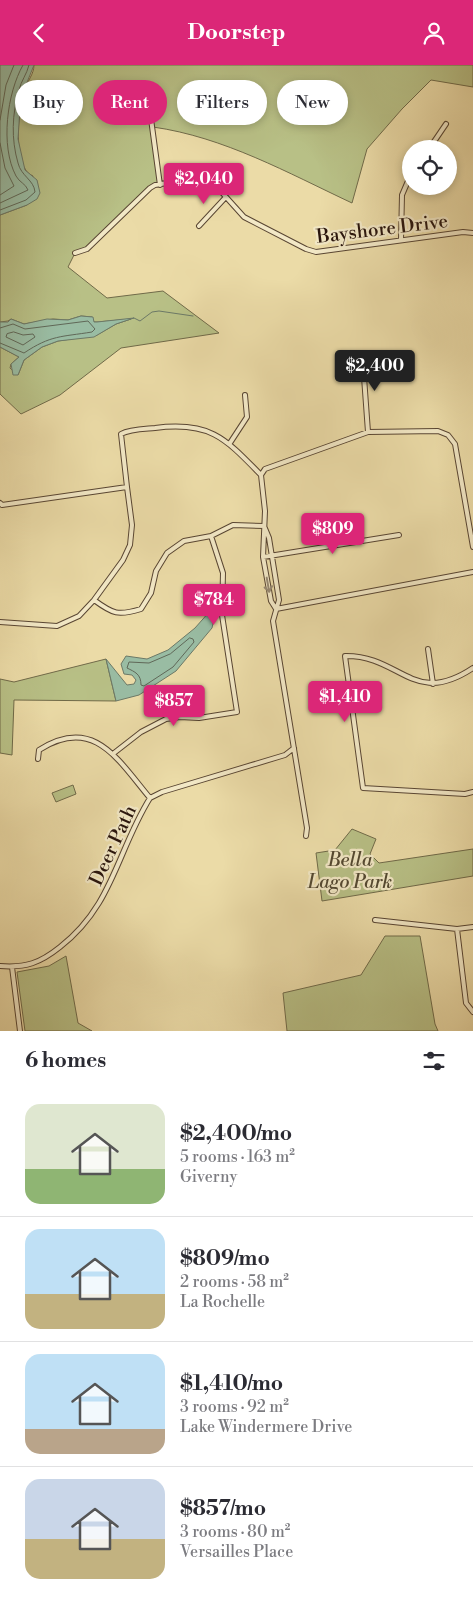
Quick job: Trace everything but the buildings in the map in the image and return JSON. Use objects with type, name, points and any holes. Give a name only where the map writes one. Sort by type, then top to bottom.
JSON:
[{"type":"street","points":[[435,140],[446,124]]},
{"type":"street","points":[[152,125],[160,185]]},
{"type":"street","name":"Bayshore Drive","points":[[75,253],[88,249],[150,189],[160,185],[202,178],[212,183],[244,217],[306,249],[316,252],[463,232],[473,233]]},
{"type":"street","points":[[401,240],[402,195]]},
{"type":"street","points":[[199,226],[225,198]]},
{"type":"street","points":[[368,432],[364,377],[403,368]]},
{"type":"street","points":[[230,443],[248,417],[245,395]]},
{"type":"street","points":[[0,622],[57,626],[79,616],[94,600],[123,560],[130,545],[132,525],[120,437],[124,432],[186,425],[212,433],[230,443],[261,475]]},
{"type":"street","points":[[276,609],[271,601],[263,557],[265,511],[261,475],[264,469],[368,432],[438,431],[448,435],[455,444],[459,457],[473,547]]},
{"type":"street","points":[[0,503],[2,505],[127,487]]},
{"type":"street","points":[[94,600],[111,612],[123,615],[141,609],[151,593],[156,571],[167,553],[184,541],[211,536],[233,525],[264,526]]},
{"type":"street","points":[[264,526],[280,600],[273,621],[307,828],[306,836]]},
{"type":"street","points":[[263,557],[399,535]]},
{"type":"street","points":[[114,753],[141,732],[166,719],[180,717],[199,718],[237,713],[222,615],[223,573],[211,536]]},
{"type":"street","points":[[276,609],[473,572]]},
{"type":"street","points":[[428,649],[433,685]]},
{"type":"street","points":[[473,668],[457,679],[433,685],[416,683],[375,660],[357,656],[345,656],[363,788],[465,794],[473,792]]},
{"type":"street","points":[[38,759],[39,749],[53,741],[69,736],[94,739],[114,753],[150,798]]},
{"type":"street","name":"Deer Path","points":[[0,966],[20,967],[40,962],[86,925],[103,898],[150,798],[285,755],[294,748]]},
{"type":"street","points":[[375,920],[457,929],[473,927]]},
{"type":"street","points":[[457,929],[466,1003],[473,1012]]},
{"type":"street","points":[[12,967],[20,1031]]},
{"type":"green space","points":[[34,65],[473,65],[473,87],[431,80],[402,109],[367,149],[352,203],[280,168],[230,148],[205,139],[153,127],[160,185],[155,185],[87,249],[75,253],[68,267],[107,298],[163,291],[219,333],[121,348],[60,395],[21,414],[0,394],[0,347],[19,357],[11,364],[10,368],[18,375],[24,360],[42,347],[58,341],[97,335],[116,324],[131,319],[94,322],[92,317],[81,316],[68,320],[53,319],[24,324],[11,319],[0,322],[0,215],[27,205],[33,176],[26,171],[22,162],[19,150],[19,125],[83,125],[83,80],[29,80]]},
{"type":"green space","points":[[106,659],[116,701],[14,700],[12,755],[0,753],[0,679],[14,682]]},
{"type":"green space","points":[[73,785],[76,794],[56,802],[52,793]]},
{"type":"green space","name":"Bella Lago Park","points":[[352,829],[376,839],[370,854],[379,863],[473,849],[473,876],[322,901],[316,853],[335,850]]},
{"type":"green space","points":[[385,936],[420,936],[435,1024],[438,1031],[287,1031],[283,993],[361,975]]},
{"type":"green space","points":[[66,956],[78,1023],[92,1031],[25,1031],[17,972],[49,966]]},
{"type":"water","points":[[0,65],[34,65],[28,80],[15,80],[15,125],[19,125],[18,139],[25,170],[37,180],[40,193],[37,199],[27,205],[0,215]]},
{"type":"water","points":[[81,316],[93,317],[94,322],[134,318],[116,324],[94,337],[58,341],[42,347],[24,360],[18,375],[13,375],[11,364],[19,357],[0,347],[0,322],[8,322],[11,319],[24,324],[47,319],[68,320]]},
{"type":"water","points":[[214,592],[218,600],[212,628],[176,671],[139,695],[116,701],[106,659],[127,685],[134,684],[136,680],[132,675],[124,674],[121,664],[126,656],[147,659],[168,650],[195,628],[210,611]]},
{"type":"waterway","points":[[134,318],[140,321],[152,312],[159,311],[193,316]]}]
